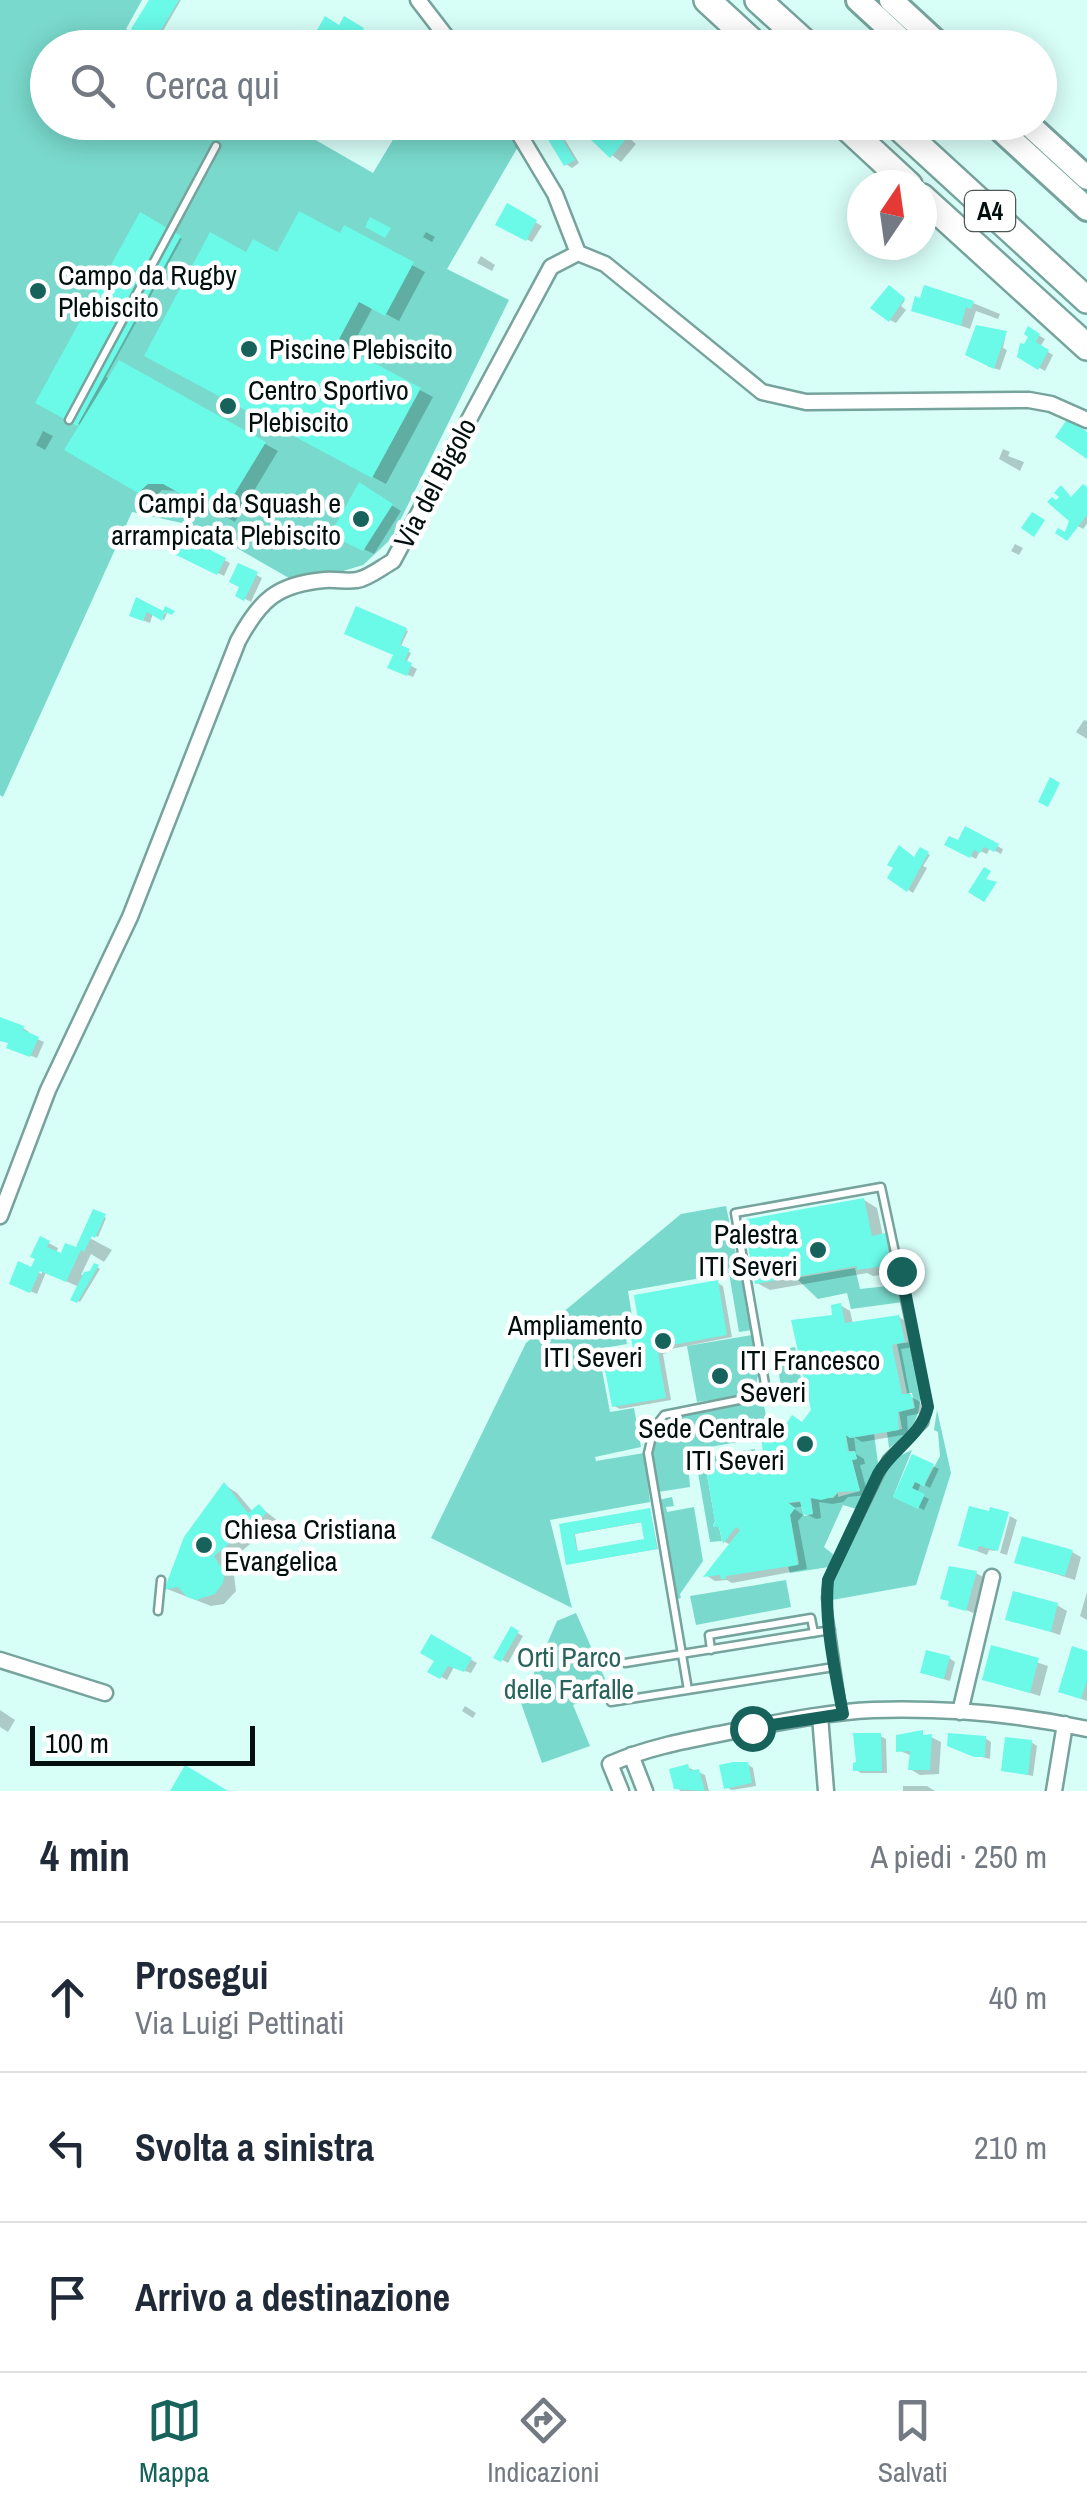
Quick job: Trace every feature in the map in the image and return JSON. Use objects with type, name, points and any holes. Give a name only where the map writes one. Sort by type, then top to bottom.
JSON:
[{"type":"highway","points":[[706,0],[739,30]]},
{"type":"highway","points":[[758,0],[790,30]]},
{"type":"highway","points":[[858,0],[890,30]]},
{"type":"highway","points":[[891,0],[924,30]]},
{"type":"highway","points":[[860,140],[893,170]]},
{"type":"highway","name":"A4","points":[[913,140],[1087,300]]},
{"type":"highway","points":[[1012,140],[1087,209]]},
{"type":"highway","points":[[1046,140],[1087,178]]},
{"type":"highway","name":"A4","points":[[937,210],[1087,347]]},
{"type":"street","points":[[418,0],[440,30]]},
{"type":"street","points":[[523,140],[555,194],[578,252],[605,264],[762,392],[806,402],[1016,399],[1050,404],[1087,420]]},
{"type":"street","name":"Via del Bigolo","points":[[0,1216],[48,1090],[130,917],[238,641],[254,611],[270,595],[292,586],[325,580],[360,580],[392,561],[551,267],[578,252]]},
{"type":"street","points":[[960,1712],[992,1577]]},
{"type":"street","points":[[0,1660],[105,1693]]},
{"type":"street","points":[[621,1791],[610,1764],[631,1755],[685,1740],[820,1716],[872,1710],[960,1712],[1087,1729]]},
{"type":"street","points":[[820,1716],[826,1791]]},
{"type":"street","points":[[1054,1791],[1065,1724]]},
{"type":"street","points":[[631,1755],[645,1791]]},
{"type":"lane","points":[[68,420],[216,146]]},
{"type":"lane","points":[[688,1690],[648,1440],[664,1416],[754,1397],[765,1384],[735,1213],[881,1187],[928,1407],[924,1423],[887,1459],[878,1474],[828,1580],[826,1598],[843,1714]]},
{"type":"lane","points":[[158,1611],[161,1580]]},
{"type":"lane","points":[[712,1650],[709,1636],[794,1620],[811,1618],[814,1633]]},
{"type":"lane","points":[[625,1663],[831,1630]]},
{"type":"lane","points":[[610,1702],[834,1667]]},
{"type":"green space","name":"Centro Sportivo Plebiscito","points":[[0,0],[142,0],[128,30],[30,30],[30,140],[316,140],[373,173],[393,140],[515,140],[519,145],[447,269],[509,300],[391,539],[363,565],[323,577],[289,578],[200,527],[132,512],[3,797]]},
{"type":"green space","points":[[726,1206],[752,1330],[739,1332],[729,1273],[628,1291],[633,1322],[624,1325],[627,1344],[598,1349],[610,1412],[634,1408],[641,1447],[595,1457],[596,1461],[644,1453],[650,1502],[550,1520],[572,1608],[431,1538],[526,1343],[681,1214]]},
{"type":"green space","points":[[855,1268],[860,1289],[898,1285],[903,1302],[851,1309],[847,1293],[818,1299],[796,1278]]},
{"type":"green space","points":[[752,1335],[759,1372],[755,1388],[742,1396],[697,1402],[687,1346]]},
{"type":"green space","points":[[911,1342],[919,1387],[918,1413],[913,1425],[889,1448],[887,1432],[902,1429],[899,1412],[915,1408],[912,1393],[907,1393],[897,1344]]},
{"type":"green space","points":[[795,1347],[804,1394],[783,1398],[775,1351]]},
{"type":"green space","points":[[763,1401],[767,1421],[746,1425],[747,1432],[737,1433],[738,1442],[687,1451],[690,1487],[658,1492],[651,1453],[657,1418],[662,1423],[680,1414]]},
{"type":"green space","points":[[937,1410],[951,1473],[916,1585],[832,1600],[831,1582],[886,1469],[912,1450],[893,1497],[917,1508],[912,1488],[915,1482],[924,1486],[940,1456],[938,1432],[934,1430]]},
{"type":"green space","points":[[874,1434],[878,1463],[857,1509],[843,1505],[824,1547],[834,1555],[829,1567],[790,1573],[788,1567],[799,1564],[790,1515],[795,1508],[789,1503],[800,1502],[804,1516],[813,1514],[811,1498],[833,1498],[838,1493],[838,1497],[860,1491],[852,1460],[857,1459],[855,1451],[849,1451],[846,1435],[850,1438]]},
{"type":"green space","points":[[755,1449],[756,1459],[706,1469],[713,1526],[719,1527],[722,1541],[710,1542],[698,1473],[700,1458]]},
{"type":"green space","points":[[672,1497],[674,1506],[666,1507],[667,1512],[694,1507],[703,1561],[677,1599],[659,1500]]},
{"type":"green space","points":[[786,1580],[791,1607],[696,1625],[690,1596]]},
{"type":"green space","name":"Orti Parco delle Farfalle","points":[[576,1613],[610,1690],[573,1705],[590,1746],[542,1763],[521,1703],[557,1621]]},
{"type":"building","points":[[149,0],[179,0],[161,30],[131,29]]},
{"type":"building","points":[[325,16],[339,25],[344,16],[364,28],[363,30],[317,30]]},
{"type":"building","points":[[548,140],[563,140],[575,160],[564,166]]},
{"type":"building","points":[[591,140],[625,140],[610,158]]},
{"type":"building","points":[[507,203],[537,220],[526,241],[495,225]]},
{"type":"building","name":"Piscine Plebiscito","points":[[299,211],[340,233],[344,225],[414,262],[385,316],[359,302],[337,343],[421,388],[372,478],[144,356],[210,232],[246,252],[253,239],[277,252]]},
{"type":"building","points":[[140,212],[181,236],[77,426],[35,403]]},
{"type":"building","points":[[370,217],[391,228],[385,238],[365,227]]},
{"type":"building","points":[[889,285],[905,298],[889,322],[870,308]]},
{"type":"building","points":[[924,285],[974,301],[971,309],[966,307],[961,326],[911,311],[915,296],[920,298]]},
{"type":"building","points":[[976,325],[1007,331],[994,369],[965,355]]},
{"type":"building","points":[[1028,326],[1040,334],[1036,342],[1049,350],[1038,370],[1017,357],[1020,343],[1024,344],[1028,337],[1024,334]]},
{"type":"building","points":[[119,360],[266,442],[221,516],[163,484],[148,484],[138,493],[64,450]]},
{"type":"building","points":[[1068,418],[1087,432],[1087,459],[1055,437]]},
{"type":"building","name":"Campi da Squash e arrampicata Plebiscito","points":[[359,482],[393,504],[363,551],[330,535]]},
{"type":"building","points":[[1083,484],[1087,487],[1087,515],[1067,541],[1055,533],[1058,528],[1065,532],[1069,521],[1047,502],[1059,497],[1054,493],[1061,485],[1071,497]]},
{"type":"building","points":[[1032,512],[1045,520],[1034,537],[1021,528]]},
{"type":"building","points":[[183,536],[226,558],[217,575],[174,554]]},
{"type":"building","points":[[238,563],[258,572],[244,601],[235,596],[239,587],[229,582]]},
{"type":"building","points":[[136,597],[163,611],[165,606],[175,611],[172,615],[165,612],[162,621],[147,612],[143,621],[129,616]]},
{"type":"building","points":[[356,606],[407,628],[400,645],[410,649],[405,660],[412,663],[407,676],[387,668],[393,655],[344,634]]},
{"type":"building","points":[[1050,777],[1060,783],[1048,807],[1038,802]]},
{"type":"building","points":[[965,826],[999,844],[994,852],[984,847],[980,853],[974,850],[970,858],[944,845],[949,836],[958,840]]},
{"type":"building","points":[[899,845],[914,857],[920,847],[929,852],[907,892],[887,878],[893,868],[887,865]]},
{"type":"building","points":[[984,867],[991,871],[986,879],[997,882],[984,902],[968,892]]},
{"type":"building","points":[[0,1017],[39,1037],[30,1057],[6,1048],[8,1043],[0,1041]]},
{"type":"building","name":"Palestra ITI Severi","points":[[864,1198],[872,1236],[886,1233],[890,1265],[857,1270],[857,1266],[755,1284],[743,1220]]},
{"type":"building","points":[[93,1209],[106,1214],[95,1238],[92,1236],[84,1252],[81,1250],[66,1282],[40,1271],[30,1293],[9,1284],[18,1261],[31,1267],[35,1259],[30,1257],[40,1236],[50,1241],[47,1247],[61,1253],[65,1243],[76,1247]]},
{"type":"building","points":[[94,1263],[99,1265],[77,1303],[70,1300],[84,1272],[90,1271]]},
{"type":"building","name":"Ampliamento ITI Severi","points":[[718,1280],[727,1335],[661,1347],[658,1352],[666,1398],[612,1407],[602,1354],[633,1348],[629,1328],[639,1326],[634,1295]]},
{"type":"building","name":"Sede Centrale ITI Severi","points":[[841,1303],[845,1323],[899,1315],[905,1342],[892,1345],[902,1394],[911,1394],[914,1408],[898,1412],[899,1430],[850,1438],[846,1435],[848,1452],[855,1451],[857,1459],[852,1460],[860,1491],[838,1492],[821,1500],[810,1498],[813,1514],[804,1515],[800,1501],[788,1503],[795,1508],[790,1515],[798,1565],[726,1579],[720,1575],[703,1577],[740,1530],[736,1527],[723,1544],[719,1527],[713,1527],[706,1469],[764,1459],[761,1438],[779,1435],[792,1415],[802,1422],[811,1410],[791,1320],[832,1315],[831,1305]]},
{"type":"building","points":[[912,1454],[934,1464],[924,1486],[915,1482],[912,1488],[925,1494],[918,1509],[893,1497]]},
{"type":"building","name":"Chiesa Cristiana Evangelica","points":[[224,1482],[248,1513],[259,1504],[267,1513],[214,1556],[225,1574],[215,1594],[196,1600],[178,1587],[164,1590],[184,1537]]},
{"type":"building","points":[[969,1506],[1009,1512],[998,1551],[958,1546]]},
{"type":"building","points":[[650,1508],[657,1549],[566,1565],[559,1524]],"holes":[[[641,1522],[644,1539],[577,1551],[574,1534]]]},
{"type":"building","points":[[1022,1536],[1073,1550],[1065,1576],[1014,1563]]},
{"type":"building","points":[[949,1566],[977,1571],[966,1611],[948,1606],[949,1601],[940,1599]]},
{"type":"building","points":[[1013,1591],[1058,1603],[1051,1632],[1005,1620]]},
{"type":"building","points":[[511,1626],[519,1631],[501,1662],[493,1658]]},
{"type":"building","points":[[431,1634],[472,1658],[464,1672],[448,1666],[440,1679],[427,1672],[434,1661],[420,1653]]},
{"type":"building","points":[[991,1645],[1039,1658],[1030,1693],[982,1680]]},
{"type":"building","points":[[1072,1646],[1087,1651],[1087,1681],[1081,1699],[1058,1692]]},
{"type":"building","points":[[926,1650],[950,1656],[944,1679],[920,1673]]},
{"type":"building","points":[[923,1730],[923,1735],[932,1734],[930,1770],[908,1770],[910,1751],[896,1752],[896,1735]]},
{"type":"building","points":[[853,1733],[881,1733],[882,1771],[853,1771]]},
{"type":"building","points":[[948,1733],[986,1736],[985,1757],[974,1757],[947,1746]]},
{"type":"building","points":[[1005,1737],[1032,1740],[1028,1775],[1001,1771]]},
{"type":"building","points":[[748,1762],[752,1783],[724,1789],[719,1765]]},
{"type":"building","points":[[688,1764],[690,1771],[699,1769],[705,1791],[674,1789],[669,1769]]},
{"type":"building","points":[[185,1765],[228,1791],[170,1791]]},
{"type":"place","name":"Campo da Rugby Plebiscito","points":[[38,291]]},
{"type":"place","name":"Piscine Plebiscito","points":[[249,349]]},
{"type":"place","name":"Centro Sportivo Plebiscito","points":[[228,406]]},
{"type":"place","name":"Campi da Squash e arrampicata Plebiscito","points":[[361,519]]},
{"type":"place","name":"Palestra ITI Severi","points":[[818,1250]]},
{"type":"place","name":"Ampliamento ITI Severi","points":[[663,1341]]},
{"type":"place","name":"ITI Francesco Severi","points":[[720,1376]]},
{"type":"place","name":"Sede Centrale ITI Severi","points":[[805,1444]]},
{"type":"place","name":"Chiesa Cristiana Evangelica","points":[[204,1545]]},
{"type":"route","points":[[752,1728],[843,1714],[826,1598],[828,1580],[878,1474],[887,1459],[924,1423],[928,1407],[901,1271]]}]
